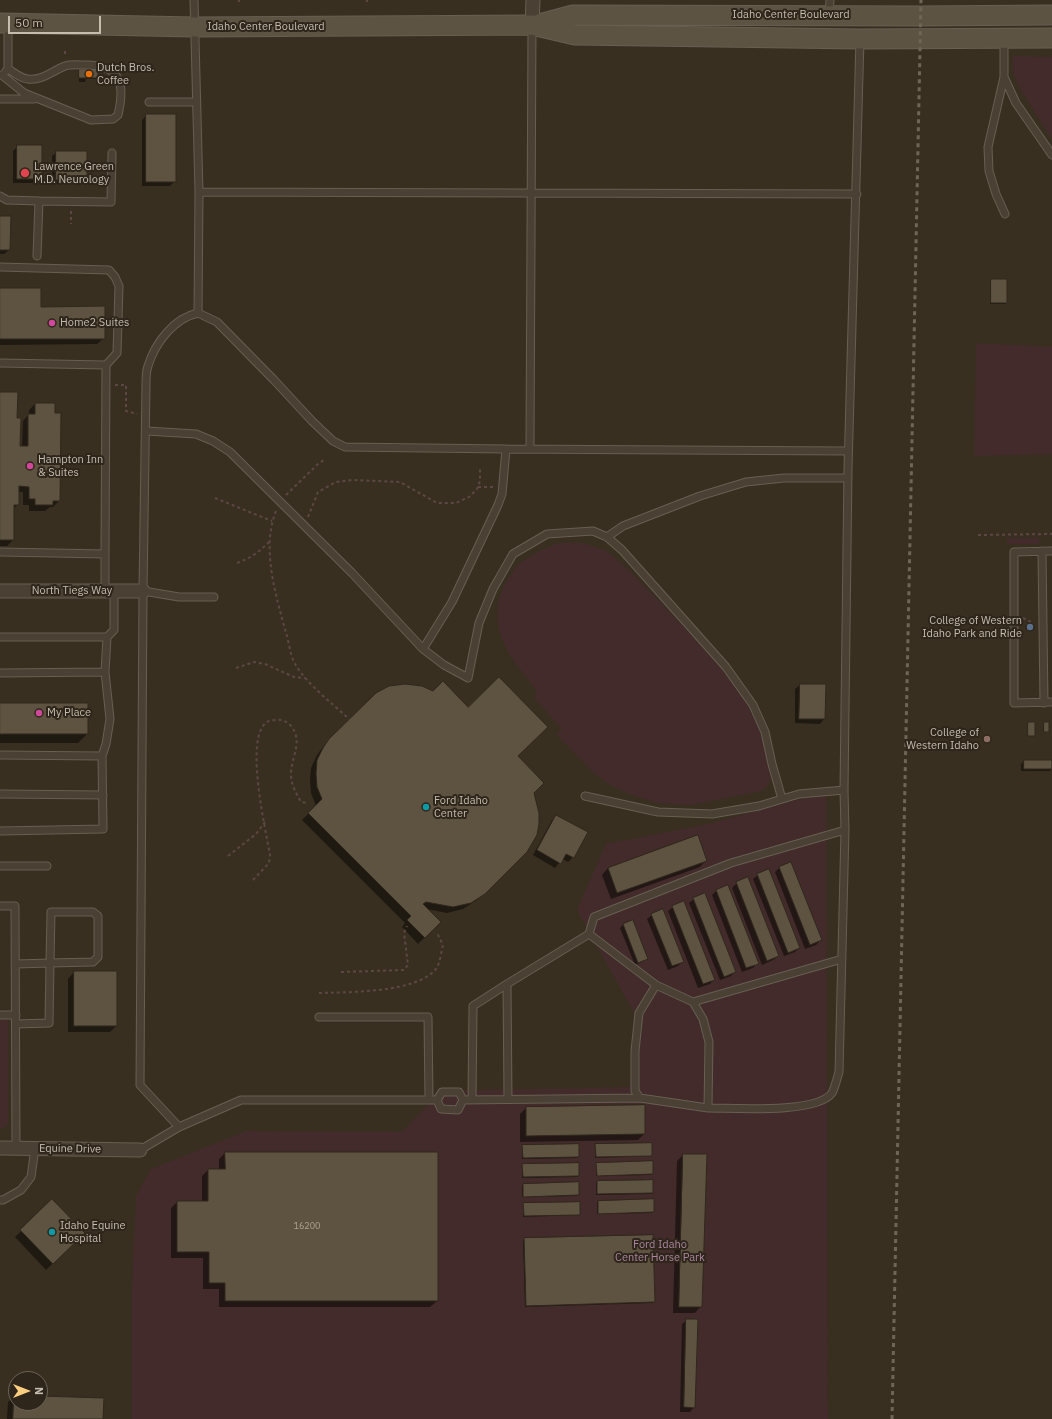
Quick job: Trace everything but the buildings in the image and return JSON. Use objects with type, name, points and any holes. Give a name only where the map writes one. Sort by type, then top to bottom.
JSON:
[{"type":"main road","name":"Idaho Center Boulevard","points":[[532,26],[573,14],[830,8],[1052,15]]},
{"type":"main road","name":"Idaho Center Boulevard","points":[[4,23],[194,27],[532,26],[575,35],[860,39],[1052,38]]},
{"type":"street","points":[[532,26],[533,0]]},
{"type":"street","name":"North Tiegs Way","points":[[0,591],[143,591]]},
{"type":"street","name":"Equine Drive","points":[[0,1148],[140,1150]]},
{"type":"lane","points":[[194,0],[199,192],[198,313]]},
{"type":"lane","points":[[4,23],[8,69],[1,76],[24,93],[91,120],[113,119],[118,115],[121,105],[121,83],[116,74],[108,68],[97,65],[66,66],[39,78],[26,79],[8,69]]},
{"type":"lane","points":[[530,449],[532,26]]},
{"type":"lane","points":[[1004,38],[1004,77],[988,147],[989,171],[996,194],[1005,214]]},
{"type":"lane","points":[[463,1100],[640,1098],[708,1108],[791,1108],[822,1101],[832,1093],[839,1072],[845,830],[844,790],[848,451],[857,194],[860,39]]},
{"type":"lane","points":[[1004,77],[1016,103],[1052,155]]},
{"type":"lane","points":[[0,99],[39,99]]},
{"type":"lane","points":[[149,102],[196,102]]},
{"type":"lane","points":[[0,196],[7,200],[111,202],[112,152]]},
{"type":"lane","points":[[199,192],[857,194]]},
{"type":"lane","points":[[37,256],[39,201]]},
{"type":"lane","points":[[0,267],[109,270],[115,277],[119,286],[117,353],[106,364],[104,554],[114,630],[107,637],[104,672],[110,719],[106,744],[102,756],[103,829],[0,831]]},
{"type":"lane","points":[[179,1127],[140,1085],[143,591],[146,384],[148,367],[155,350],[169,331],[190,315],[198,313],[217,322],[333,441],[345,447],[848,451]]},
{"type":"lane","points":[[0,363],[106,364]]},
{"type":"lane","points":[[146,431],[196,434],[213,441],[230,452],[352,573],[423,649],[444,666],[468,678],[479,623],[493,589],[513,554],[547,534],[593,530],[607,536],[622,550],[726,667],[753,705],[765,732],[782,799]]},
{"type":"lane","points":[[423,649],[452,602],[498,505],[503,487],[506,449]]},
{"type":"lane","points":[[607,536],[624,526],[700,496],[746,482],[784,478],[848,478]]},
{"type":"lane","points":[[1052,551],[1014,552],[1014,703],[1052,702]]},
{"type":"lane","points":[[0,552],[104,554]]},
{"type":"lane","points":[[1042,552],[1044,702]]},
{"type":"lane","points":[[143,591],[179,597],[214,597]]},
{"type":"lane","points":[[0,637],[107,637]]},
{"type":"lane","points":[[0,673],[104,672]]},
{"type":"lane","points":[[0,755],[102,756]]},
{"type":"lane","points":[[585,796],[658,812],[712,814],[759,806],[799,794],[844,790]]},
{"type":"lane","points":[[0,794],[103,795]]},
{"type":"lane","points":[[472,1100],[473,1006],[590,934],[594,917],[731,863],[845,830]]},
{"type":"lane","points":[[0,866],[47,866]]},
{"type":"lane","points":[[0,906],[16,906],[16,1148]]},
{"type":"lane","points":[[16,964],[50,963],[93,962],[96,961],[98,957],[98,920],[96,914],[93,912],[51,912],[50,963],[49,1023],[16,1024]]},
{"type":"lane","points":[[590,934],[656,985],[693,1002],[704,1019],[710,1042],[708,1108]]},
{"type":"lane","points":[[693,1002],[842,959]]},
{"type":"lane","points":[[507,984],[508,1099]]},
{"type":"lane","points":[[640,1098],[636,1091],[635,1051],[639,1013],[656,985]]},
{"type":"lane","points":[[0,1015],[16,1015]]},
{"type":"lane","points":[[319,1017],[428,1016],[429,1100]]},
{"type":"lane","points":[[437,1100],[442,1092],[459,1092],[463,1100]]},
{"type":"lane","points":[[140,1150],[179,1127],[241,1100],[437,1100]]},
{"type":"lane","points":[[437,1100],[441,1109],[458,1110],[463,1100]]},
{"type":"lane","points":[[0,1200],[3,1200],[21,1190],[31,1177],[35,1148]]},
{"type":"path","points":[[71,202],[71,224]]},
{"type":"path","points":[[114,385],[126,386],[126,411],[146,416]]},
{"type":"path","points":[[324,460],[280,501],[272,521],[270,548],[276,597],[294,662],[310,683],[349,719]]},
{"type":"path","points":[[305,526],[318,492],[336,482],[352,480],[400,482],[437,503],[456,503],[469,496],[478,487],[480,481],[480,468]]},
{"type":"path","points":[[478,487],[503,487]]},
{"type":"path","points":[[215,498],[272,521]]},
{"type":"path","points":[[978,535],[1052,534]]},
{"type":"path","points":[[237,563],[250,558],[259,552],[270,541]]},
{"type":"path","points":[[236,668],[254,662],[265,664],[294,677],[306,678]]},
{"type":"path","points":[[253,880],[269,863],[270,855],[256,765],[257,740],[263,725],[270,720],[285,721],[291,726],[296,735],[297,744],[291,775],[293,788],[301,802],[308,804]]},
{"type":"path","points":[[228,856],[256,834],[265,822]]},
{"type":"path","points":[[341,972],[404,970],[408,965],[404,933],[407,926]]},
{"type":"path","points":[[319,993],[381,991],[423,980],[436,968],[443,945],[437,933]]},
{"type":"green space","points":[[1016,56],[1052,57],[1052,139],[1022,92],[1014,75],[1012,58]]},
{"type":"green space","points":[[976,343],[1052,347],[1052,454],[974,456]]},
{"type":"green space","points":[[1007,538],[1039,538],[1039,544],[1007,544]]},
{"type":"green space","points":[[558,543],[584,543],[606,551],[623,565],[666,608],[740,691],[759,728],[771,777],[768,785],[761,791],[691,805],[658,803],[629,794],[607,783],[591,770],[556,734],[562,729],[534,697],[537,693],[506,648],[499,629],[498,611],[501,593],[517,566],[534,554]]},
{"type":"green space","name":"Ford Idaho Center Horse Park","points":[[826,792],[828,1419],[132,1419],[132,1286],[136,1196],[151,1169],[246,1131],[402,1132],[441,1091],[630,1087],[636,1016],[577,910],[606,844],[708,824]]},
{"type":"green space","points":[[0,1020],[8,1020],[8,1123],[2,1129],[0,1129]]},
{"type":"railway","points":[[892,1419],[921,0]]},
{"type":"place","name":"Dutch Bros. Coffee","points":[[89,74]]},
{"type":"place","name":"Lawrence Green M.D. Neurology","points":[[25,173]]},
{"type":"place","name":"Home2 Suites","points":[[52,323]]},
{"type":"place","name":"Hampton Inn & Suites","points":[[30,466]]},
{"type":"place","name":"College of Western Idaho Park and Ride","points":[[1030,627]]},
{"type":"place","name":"My Place","points":[[39,713]]},
{"type":"place","name":"College of Western Idaho","points":[[987,739]]},
{"type":"place","name":"Ford Idaho Center","points":[[426,807]]},
{"type":"place","name":"Idaho Equine Hospital","points":[[52,1232]]}]
